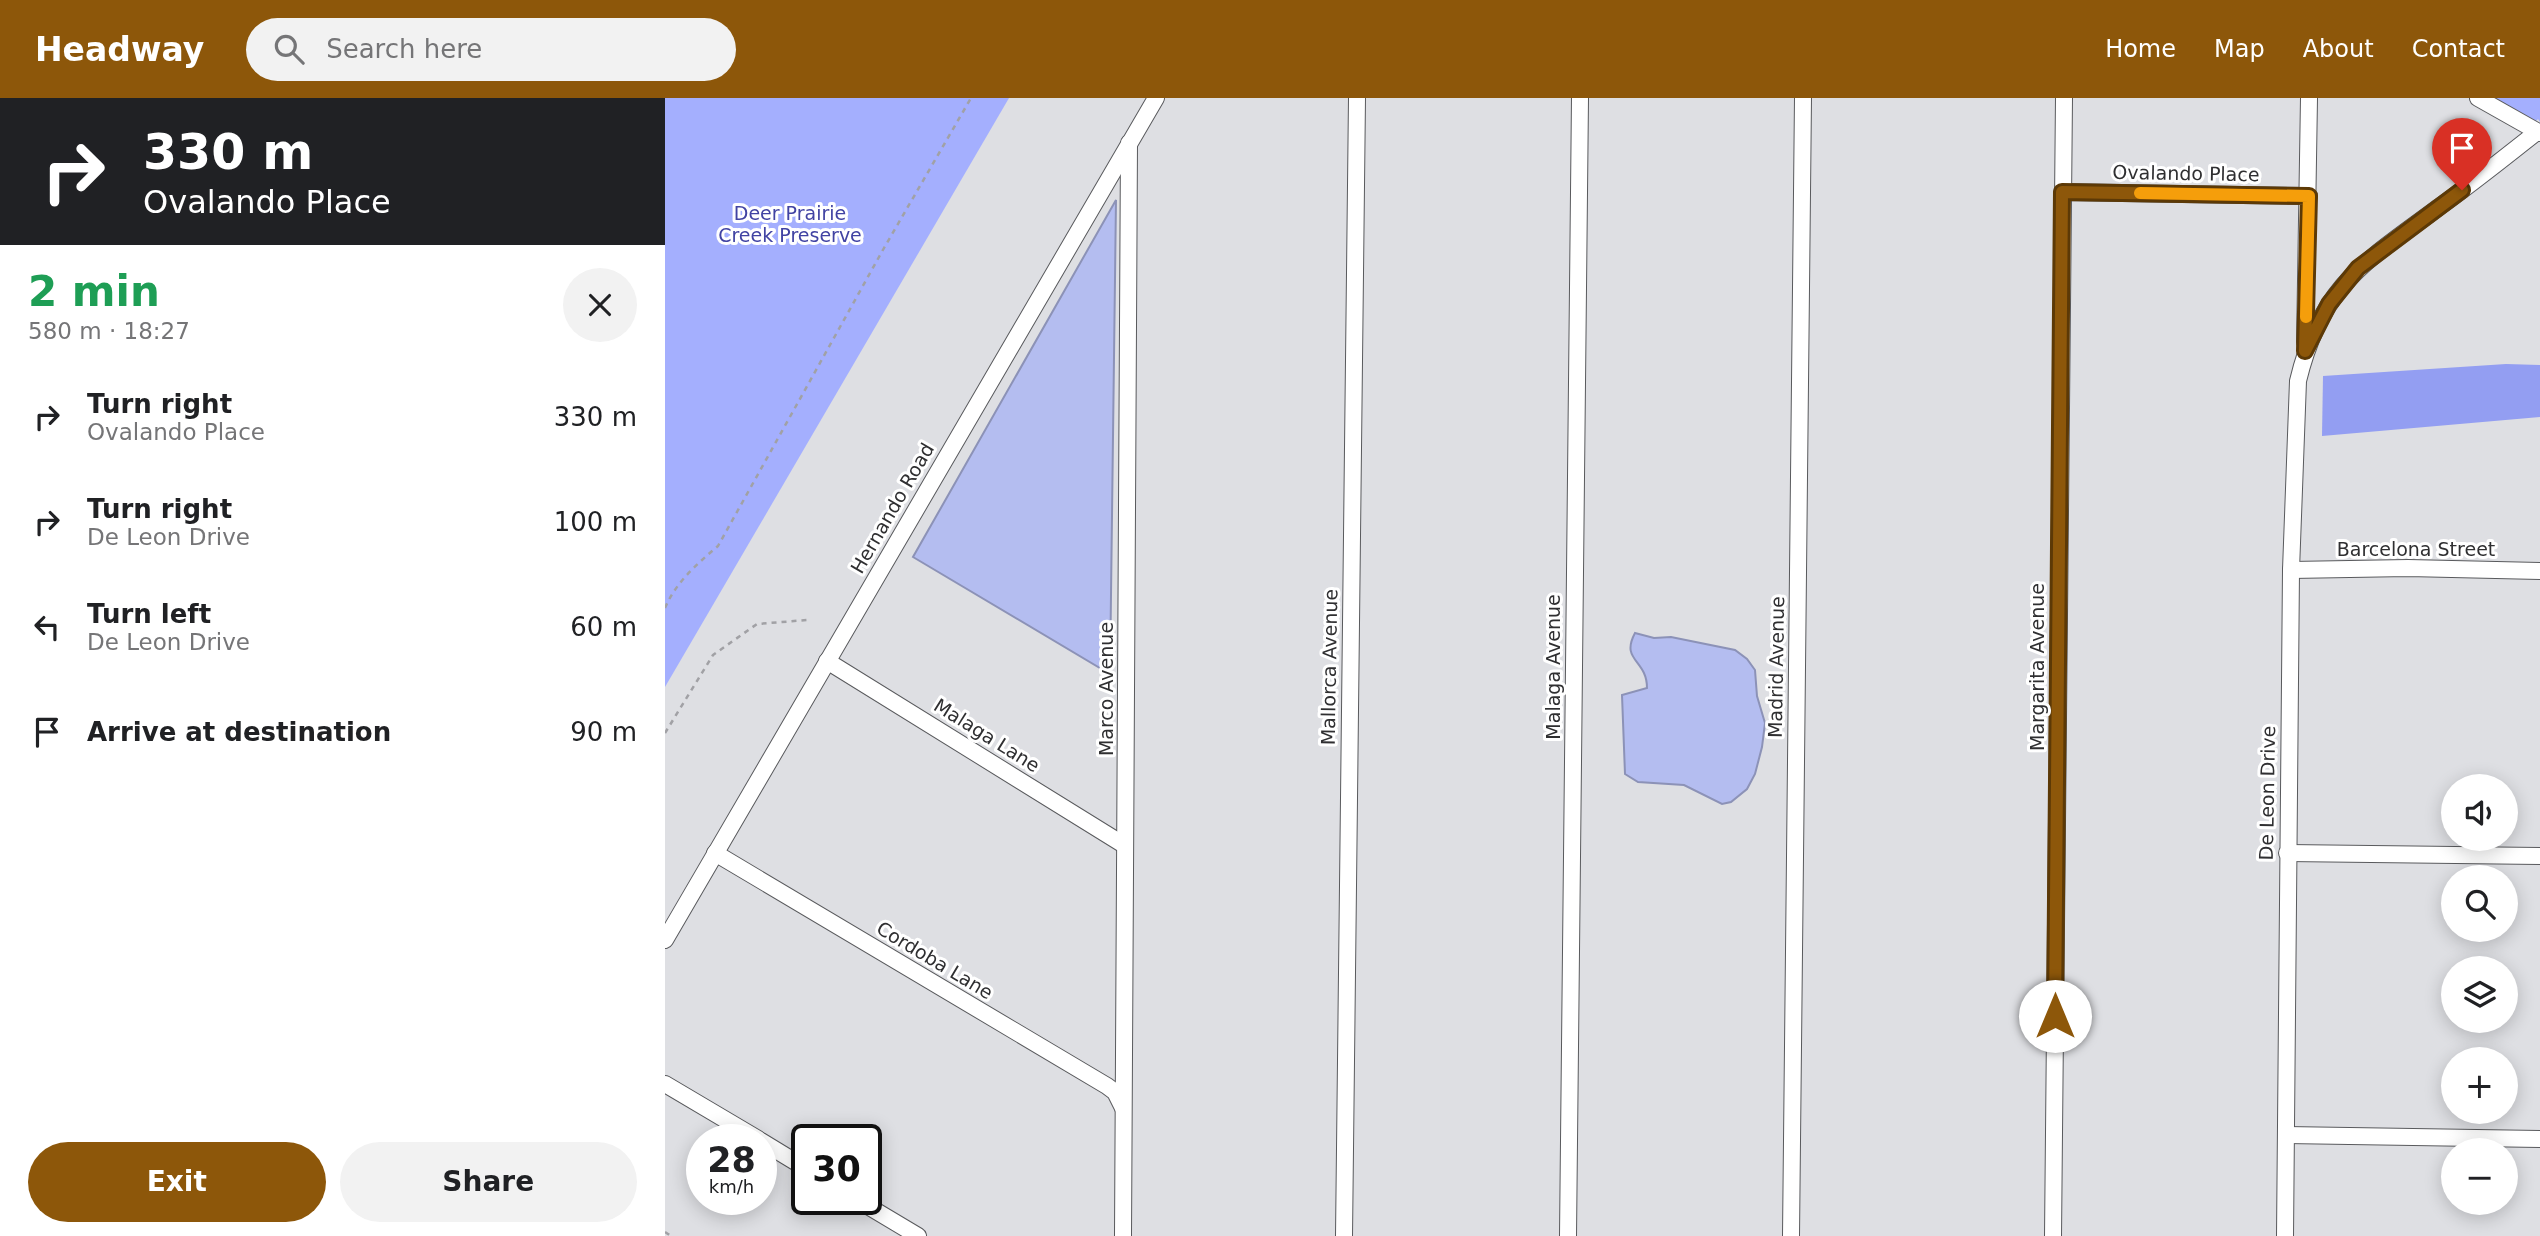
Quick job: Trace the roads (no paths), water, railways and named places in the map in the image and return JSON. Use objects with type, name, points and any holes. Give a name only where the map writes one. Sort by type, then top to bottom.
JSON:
[{"type":"street","name":"Hernando Road","points":[[665,940],[1156,98]]},
{"type":"street","name":"Mallorca Avenue","points":[[1344,1236],[1357,98]]},
{"type":"street","name":"Malaga Avenue","points":[[1567,1236],[1580,98]]},
{"type":"street","name":"Madrid Avenue","points":[[1791,1236],[1803,98]]},
{"type":"street","name":"Margarita Avenue","points":[[2053,1236],[2064,98]]},
{"type":"street","name":"De Leon Drive","points":[[2285,1236],[2291,570],[2295,409],[2305,351],[2309,98]]},
{"type":"street","points":[[2477,98],[2539,132]]},
{"type":"street","name":"De Leon Drive","points":[[2305,351],[2329,304],[2358,268],[2539,132]]},
{"type":"street","name":"Marco Avenue","points":[[1123,1236],[1129,143]]},
{"type":"street","name":"Ovalando Place","points":[[2062,192],[2309,196]]},
{"type":"street","name":"Barcelona Street","points":[[2291,570],[2408,568],[2540,571]]},
{"type":"street","name":"Malaga Lane","points":[[827,661],[1124,845]]},
{"type":"street","name":"Cordoba Lane","points":[[715,853],[1107,1086],[1120,1100],[1123,1111]]},
{"type":"street","points":[[2287,853],[2540,856]]},
{"type":"street","points":[[665,1084],[732,1124]]},
{"type":"street","points":[[2286,1135],[2540,1139]]},
{"type":"street","points":[[882,1215],[918,1236]]},
{"type":"park label","name":"Deer Prairie Creek Preserve","points":[[790,224]]}]
